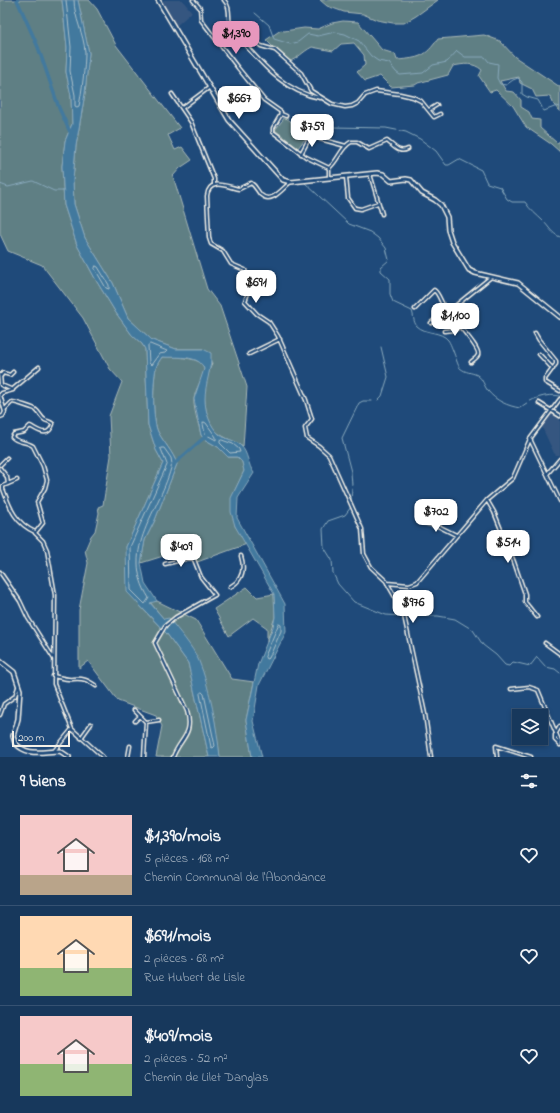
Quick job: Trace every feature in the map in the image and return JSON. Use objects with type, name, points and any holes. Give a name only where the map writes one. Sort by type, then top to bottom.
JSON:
[{"type":"street","points":[[194,0],[200,8],[201,20],[220,46],[260,96],[278,109],[281,114],[286,116]]},
{"type":"street","points":[[224,0],[229,9],[229,25],[274,76],[306,95],[321,98]]},
{"type":"street","points":[[160,1],[229,120],[283,180],[291,182],[381,173],[391,181],[406,179],[411,180],[422,193],[435,200],[445,212],[449,236],[467,268],[475,273],[518,283],[560,317]]},
{"type":"street","points":[[241,40],[253,39],[261,46],[275,50],[301,74],[311,91],[332,104],[345,107],[352,106],[358,103],[365,95],[376,91],[413,97],[421,101],[434,117],[440,114]]},
{"type":"street","points":[[182,108],[210,87]]},
{"type":"street","points":[[172,94],[192,124],[214,179],[214,185]]},
{"type":"street","points":[[429,110],[437,106]]},
{"type":"street","points":[[281,114],[273,126],[273,132],[301,154],[329,168]]},
{"type":"street","points":[[300,126],[311,135],[320,139],[346,146]]},
{"type":"street","points":[[301,154],[311,135]]},
{"type":"street","points":[[329,179],[329,168],[336,162],[346,146],[351,142],[355,142],[369,149],[387,141],[398,151],[408,149]]},
{"type":"street","points":[[370,174],[382,214]]},
{"type":"street","points":[[346,177],[348,198],[355,208],[361,209],[378,203]]},
{"type":"street","points":[[291,182],[276,196],[267,198],[261,194],[252,183],[248,183],[238,189],[214,185],[210,187],[207,193],[209,241],[212,245],[223,251],[231,264],[245,270],[250,288],[245,301],[257,314],[269,322],[280,339],[312,416],[312,420],[305,428],[307,438],[329,455],[362,529],[364,554],[371,567],[387,583],[404,614],[425,714],[432,757]]},
{"type":"street","points":[[431,323],[490,279],[491,276]]},
{"type":"street","points":[[415,309],[434,290],[438,293],[447,311],[459,327],[471,339],[478,353],[478,356],[471,362]]},
{"type":"street","points":[[444,331],[455,330],[459,327]]},
{"type":"street","points":[[536,333],[539,340],[556,361],[556,364],[545,381],[560,391]]},
{"type":"street","points":[[249,354],[280,339]]},
{"type":"street","points":[[539,354],[553,369]]},
{"type":"street","points":[[5,409],[0,395],[2,393],[11,392],[39,367]]},
{"type":"street","points":[[13,372],[10,375],[3,373],[0,376],[1,384],[13,390]]},
{"type":"street","points":[[387,583],[409,585],[414,583],[487,500],[512,479],[530,439],[560,399]]},
{"type":"street","points":[[0,417],[4,414],[5,409],[12,402],[33,407],[44,419],[53,424],[52,428],[44,432],[30,426],[25,431],[12,436],[17,441],[32,445],[47,476],[47,484],[37,502],[37,508],[43,523],[35,532]]},
{"type":"street","points":[[539,403],[560,416]]},
{"type":"street","points":[[530,439],[560,501]]},
{"type":"street","points":[[6,458],[0,466],[7,477],[8,484]]},
{"type":"street","points":[[547,474],[560,459]]},
{"type":"street","points":[[17,480],[3,487],[12,512],[24,526],[35,532],[44,543],[47,550],[55,595],[54,684],[72,729],[102,757]]},
{"type":"street","points":[[487,500],[494,512],[514,562],[525,594],[526,602],[537,617]]},
{"type":"street","points":[[419,522],[438,526],[456,535]]},
{"type":"street","points":[[230,587],[239,582],[243,572],[244,565],[241,556]]},
{"type":"street","points":[[165,564],[194,557],[201,578],[215,596],[173,619],[165,626],[155,643],[187,711],[189,719],[187,734],[173,757]]},
{"type":"street","points":[[0,572],[20,601],[28,618],[54,659]]},
{"type":"street","points":[[545,643],[560,654]]},
{"type":"street","points":[[0,661],[14,672],[19,685],[21,699],[18,710],[18,719],[13,736],[15,743],[30,753],[54,751],[63,752],[69,757]]},
{"type":"street","points":[[53,676],[87,680],[96,686]]},
{"type":"street","points":[[0,715],[4,704],[15,696],[19,685]]},
{"type":"street","points":[[512,689],[529,687],[535,688],[539,693],[560,742]]},
{"type":"street","points":[[134,710],[146,722],[144,757]]},
{"type":"street","points":[[135,721],[140,716]]},
{"type":"street","points":[[146,722],[159,720]]},
{"type":"street","points":[[81,738],[91,724]]},
{"type":"street","points":[[560,726],[555,733],[556,740],[560,742]]},
{"type":"street","points":[[54,751],[72,729]]},
{"type":"street","points":[[128,757],[130,746]]},
{"type":"street","points":[[497,757],[496,746],[531,757]]},
{"type":"shaded area","points":[[164,0],[182,0],[192,12],[176,26],[162,2]]},
{"type":"shaded area","points":[[552,412],[560,417],[560,455],[556,455],[554,453],[541,425]]},
{"type":"green space","points":[[0,0],[62,0],[67,47],[66,72],[71,96],[72,124],[65,141],[62,166],[64,205],[77,245],[97,282],[116,313],[132,335],[142,344],[145,349],[148,425],[156,450],[163,463],[126,547],[137,603],[167,634],[188,663],[209,757],[156,757],[162,726],[156,715],[118,701],[88,661],[79,668],[79,610],[88,563],[85,550],[91,536],[95,531],[99,513],[98,507],[103,505],[111,456],[109,416],[122,382],[110,369],[83,318],[42,265],[8,251],[0,234]]},
{"type":"green space","points":[[78,0],[89,0],[97,9],[116,45],[180,128],[168,135],[175,150],[182,147],[192,160],[180,168],[173,176],[207,289],[220,306],[247,387],[243,447],[221,435],[212,426],[209,420],[205,407],[205,387],[212,363],[203,349],[176,349],[152,340],[128,318],[113,283],[85,238],[74,204],[73,180],[76,146],[85,93],[89,53]]},
{"type":"green space","points":[[320,0],[438,0],[404,23],[393,23],[377,20],[363,14],[344,12],[327,6]]},
{"type":"green space","points":[[343,21],[358,22],[382,50],[395,54],[397,60],[421,56],[429,50],[438,39],[484,35],[500,41],[515,57],[560,87],[560,112],[554,105],[550,96],[536,97],[532,89],[520,83],[519,77],[500,81],[506,91],[514,92],[521,100],[521,107],[529,112],[532,119],[540,120],[540,128],[557,143],[560,141],[560,152],[526,127],[513,106],[496,90],[490,92],[479,76],[482,70],[479,67],[465,64],[453,66],[448,75],[415,85],[391,87],[380,76],[365,81],[357,72],[365,65],[364,55],[354,43],[341,44],[333,51],[312,47],[288,62],[266,40],[281,30],[284,31],[304,28],[318,29],[332,23]]},
{"type":"green space","points":[[285,117],[308,135],[298,148],[275,130]]},
{"type":"green space","points":[[162,357],[193,359],[203,365],[203,373],[194,399],[195,412],[201,435],[204,439],[218,447],[228,457],[237,457],[242,462],[244,471],[234,492],[235,526],[247,544],[197,562],[192,547],[141,563],[145,540],[155,520],[177,464],[156,426],[154,400],[155,374],[156,367]]},
{"type":"green space","points":[[247,587],[257,597],[274,594],[275,617],[267,641],[267,628],[253,618],[229,636],[214,609]]},
{"type":"green space","points":[[157,601],[196,620],[232,679],[254,682],[246,720],[252,757],[220,757],[214,717],[198,661],[150,602]]},
{"type":"water","points":[[62,0],[78,0],[89,53],[85,93],[76,146],[73,180],[74,204],[85,238],[113,283],[128,318],[152,340],[176,349],[203,349],[211,353],[205,399],[209,418],[216,432],[239,444],[247,455],[250,467],[254,473],[238,498],[237,518],[285,604],[286,632],[259,685],[253,721],[262,757],[252,757],[246,720],[258,664],[273,627],[275,617],[274,594],[235,526],[231,512],[231,498],[244,471],[242,462],[237,457],[228,457],[218,447],[204,439],[201,435],[194,399],[204,369],[202,364],[192,359],[162,357],[156,368],[154,400],[156,426],[177,464],[155,520],[145,540],[141,563],[145,583],[157,601],[150,603],[164,619],[169,618],[189,644],[199,661],[212,708],[220,757],[209,757],[188,663],[167,634],[127,592],[126,547],[163,463],[156,450],[148,425],[145,349],[142,344],[132,335],[116,313],[97,282],[77,245],[64,205],[62,166],[65,141],[72,124],[71,96],[66,72],[67,47]]},
{"type":"waterway","points":[[17,0],[38,47],[59,108],[71,134]]},
{"type":"waterway","points":[[255,13],[269,25],[274,39],[290,44],[298,42],[308,34],[318,36],[335,32],[345,34],[359,41],[371,56],[378,61],[389,63],[400,75],[423,73],[433,65],[447,62],[457,51],[465,57],[485,57],[489,62],[498,64],[497,78],[500,84],[506,85],[518,78],[522,82],[522,94],[538,100],[544,111],[557,106],[560,107]]},
{"type":"waterway","points":[[332,127],[386,128],[406,132],[420,139],[436,151],[446,165],[449,165],[459,159],[481,170],[487,183],[500,187],[507,199],[512,202],[525,202],[531,210],[560,237]]},
{"type":"waterway","points":[[0,184],[8,187],[33,181],[54,191],[65,191]]},
{"type":"waterway","points":[[304,182],[349,224],[370,232],[378,238],[386,248],[389,260],[381,267],[381,271],[390,279],[390,294],[393,302],[412,311],[415,323],[420,329],[445,337],[450,343],[460,368],[464,371],[477,375],[495,398],[511,406],[520,408],[528,402],[544,396],[560,396]]},
{"type":"waterway","points":[[378,400],[382,396],[388,377],[381,347]]},
{"type":"waterway","points":[[352,485],[351,472],[342,438],[359,403],[363,401],[372,401]]},
{"type":"waterway","points":[[173,465],[207,435]]},
{"type":"waterway","points":[[351,503],[352,488]]},
{"type":"waterway","points":[[351,507],[345,515],[328,521],[323,529],[324,547],[332,560],[333,573],[338,584],[354,602],[386,615],[403,616]]},
{"type":"waterway","points":[[405,616],[438,616],[455,619],[473,630],[483,645],[496,655],[505,665],[509,666],[513,662],[530,666],[537,657],[546,667],[555,669],[560,673]]}]
